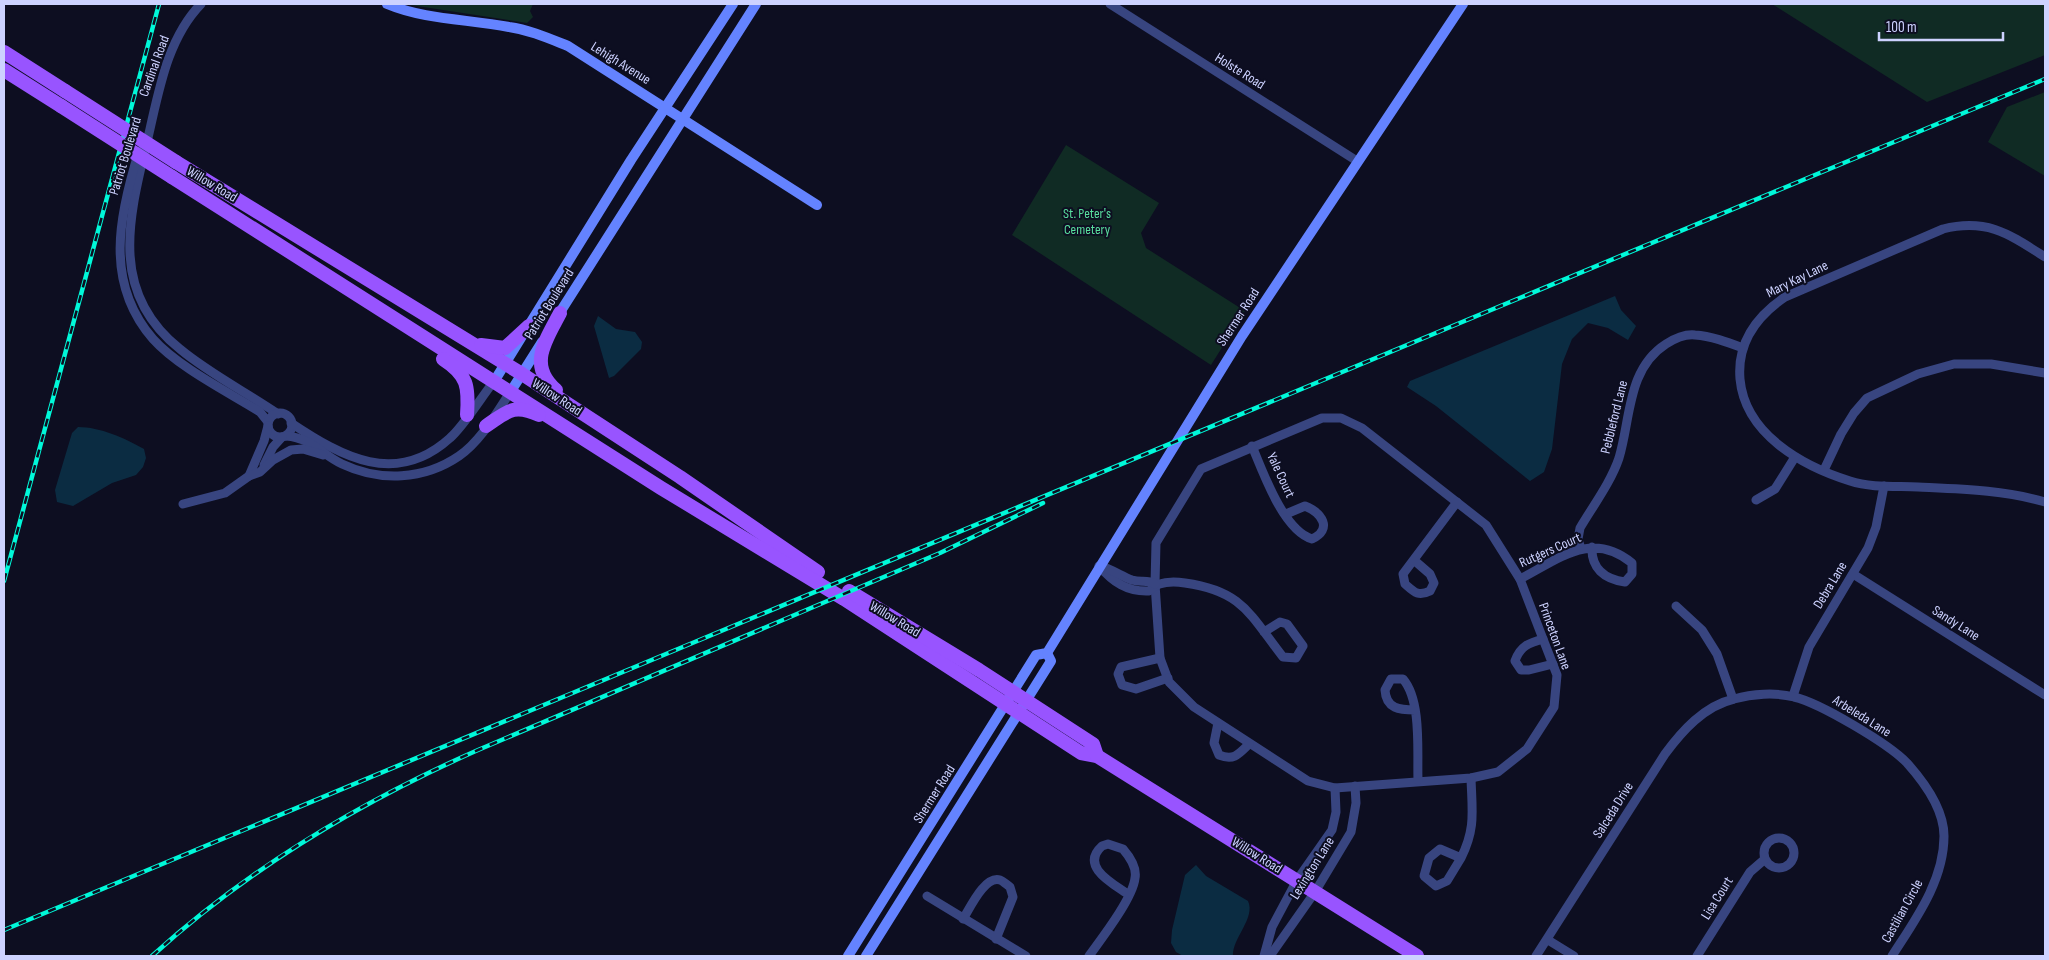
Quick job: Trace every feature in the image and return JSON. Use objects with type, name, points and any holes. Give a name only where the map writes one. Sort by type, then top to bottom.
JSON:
[{"type":"main road","name":"Lehigh Avenue","points":[[387,4],[405,12],[509,26],[539,34],[568,46],[817,205]]},
{"type":"main road","name":"Patriot Boulevard","points":[[494,380],[733,4]]},
{"type":"main road","name":"Patriot Boulevard","points":[[511,391],[756,4]]},
{"type":"main road","name":"Shermer Road","points":[[848,956],[1036,655],[1047,653],[1242,336],[1463,4]]},
{"type":"main road","name":"Willow Road","points":[[4,52],[176,162],[505,363],[680,477],[779,546],[1093,744],[1097,756]]},
{"type":"main road","name":"Willow Road","points":[[4,70],[494,380],[660,488],[830,590],[1081,753],[1097,756],[1416,956]]},
{"type":"main road","points":[[560,313],[542,352],[540,368],[544,376],[555,389],[637,442],[680,477]]},
{"type":"main road","points":[[390,314],[404,335],[457,368],[464,378],[469,393],[467,415]]},
{"type":"main road","points":[[464,338],[485,346],[505,348],[530,326]]},
{"type":"main road","points":[[486,426],[510,410],[520,408],[530,411],[559,426],[660,488]]},
{"type":"main road","name":"Shermer Road","points":[[866,956],[1019,713],[1050,661],[1047,653]]},
{"type":"street","name":"Cardinal Road","points":[[153,113],[165,67],[176,41],[201,4]]},
{"type":"street","name":"Holste Road","points":[[1110,4],[1357,161]]},
{"type":"street","name":"Patriot Boulevard","points":[[153,113],[131,216],[129,253],[134,287],[147,313],[170,342],[202,366],[278,414],[288,417],[291,423],[349,457],[376,463],[398,463],[425,456],[451,437],[494,380]]},
{"type":"street","name":"Patriot Boulevard","points":[[153,113],[147,124],[134,166],[122,215],[119,247],[122,279],[134,309],[154,339],[190,368],[260,412],[268,424],[272,435],[300,437],[335,460],[373,475],[414,475],[459,456],[486,426],[511,391]]},
{"type":"street","name":"Mary Kay Lane","points":[[2045,256],[2008,233],[1991,227],[1960,225],[1942,229],[1785,297],[1768,309],[1756,322],[1743,348],[1739,370],[1741,389],[1750,410],[1765,434],[1795,457],[1851,482],[1884,486],[1966,489],[2045,502]]},
{"type":"street","name":"Pebbleford Lane","points":[[1581,549],[1578,539],[1580,528],[1618,461],[1635,384],[1643,366],[1655,351],[1673,340],[1693,334],[1715,338],[1743,348]]},
{"type":"street","points":[[1824,470],[1854,413],[1867,398],[1918,374],[1954,364],[1991,364],[2045,373]]},
{"type":"street","points":[[250,476],[264,441],[268,424],[272,417],[278,414]]},
{"type":"street","name":"Princeton Lane","points":[[1322,418],[1341,418],[1362,428],[1456,502],[1486,525],[1520,579],[1557,675],[1554,707],[1527,749],[1498,772],[1471,778],[1418,780],[1335,788],[1308,781],[1194,707],[1168,678],[1160,658],[1155,584],[1156,543],[1201,469],[1322,418]]},
{"type":"street","points":[[260,472],[273,447],[291,430],[291,423]]},
{"type":"street","name":"Yale Court","points":[[1252,446],[1270,492],[1286,514]]},
{"type":"street","points":[[183,504],[225,493],[238,486],[250,476],[260,472],[273,460],[291,450],[303,449],[335,460]]},
{"type":"street","points":[[1756,500],[1775,489],[1795,457]]},
{"type":"street","name":"Debra Lane","points":[[1793,696],[1808,647],[1868,548],[1876,527],[1884,486]]},
{"type":"street","points":[[1415,561],[1456,502]]},
{"type":"street","name":"Rutgers Court","points":[[1520,579],[1581,549],[1592,547],[1607,548],[1621,555],[1632,563],[1632,574],[1625,582],[1614,580],[1602,574],[1594,564],[1592,547]]},
{"type":"street","points":[[1099,566],[1115,570],[1132,580],[1149,580],[1155,584],[1176,581],[1222,590],[1239,601],[1284,657],[1296,658],[1303,646],[1287,624],[1280,622],[1264,632]]},
{"type":"street","name":"Sandy Lane","points":[[1853,574],[2045,695]]},
{"type":"street","points":[[1676,606],[1702,630],[1717,654],[1733,699]]},
{"type":"street","points":[[1543,639],[1529,643],[1518,650],[1515,661],[1521,670],[1529,670],[1552,664]]},
{"type":"street","points":[[1160,658],[1122,667],[1118,674],[1122,684],[1136,689],[1168,678]]},
{"type":"street","name":"Arbeleda Lane","points":[[1733,699],[1763,694],[1793,696],[1822,707],[1906,762],[1924,783],[1941,821]]},
{"type":"street","name":"Salceda Drive","points":[[1536,956],[1548,940],[1665,754],[1682,732],[1707,710],[1733,699]]},
{"type":"street","points":[[1415,710],[1418,780]]},
{"type":"street","points":[[1218,723],[1214,743],[1219,754],[1228,758],[1236,757],[1249,744]]},
{"type":"street","points":[[1461,858],[1472,829],[1471,778]]},
{"type":"street","name":"Lexington Lane","points":[[1270,956],[1315,892],[1351,832],[1356,803],[1355,786]]},
{"type":"street","name":"Lexington Lane","points":[[1264,956],[1270,933],[1297,880],[1332,830],[1336,812],[1335,788]]},
{"type":"street","name":"Castilian Circle","points":[[1892,956],[1927,899],[1939,868],[1944,835],[1941,821]]},
{"type":"street","points":[[1090,956],[1129,895],[1136,877],[1128,855],[1115,846],[1108,844],[1102,846],[1094,859],[1094,866],[1099,873],[1129,895]]},
{"type":"street","name":"Lisa Court","points":[[1697,956],[1750,872],[1765,859]]},
{"type":"street","points":[[963,918],[983,886],[993,880],[1000,880],[1010,887],[1013,897],[996,939]]},
{"type":"street","points":[[927,896],[1026,956]]},
{"type":"street","points":[[1270,933],[1282,939]]},
{"type":"street","points":[[1548,940],[1574,956]]},
{"type":"green space","points":[[404,4],[533,4],[530,11],[533,17],[527,23]]},
{"type":"green space","points":[[1772,4],[2045,4],[2045,55],[1927,102]]},
{"type":"green space","points":[[2045,92],[2045,176],[1988,142],[2007,107]]},
{"type":"green space","name":"St. Peter's Cemetery","points":[[1066,145],[1159,203],[1141,233],[1146,248],[1245,311],[1211,365],[1012,235]]},
{"type":"water","points":[[1615,296],[1621,310],[1636,326],[1628,340],[1608,328],[1588,323],[1572,339],[1562,364],[1552,449],[1544,472],[1530,481],[1436,406],[1407,387],[1410,381]]},
{"type":"water","points":[[598,316],[616,329],[635,332],[642,342],[641,349],[614,376],[609,378],[594,326]]},
{"type":"water","points":[[78,427],[104,431],[129,441],[144,449],[146,458],[143,467],[136,475],[112,483],[73,506],[57,502],[55,490],[72,433]]},
{"type":"water","points":[[1196,865],[1206,876],[1248,901],[1249,914],[1236,942],[1233,956],[1183,956],[1176,952],[1171,943],[1172,930],[1185,875]]},
{"type":"railway","points":[[4,581],[159,4]]},
{"type":"railway","points":[[4,930],[2045,79]]},
{"type":"railway","points":[[152,956],[189,924],[266,866],[306,840],[390,792],[478,750],[940,553],[1043,503]]}]
